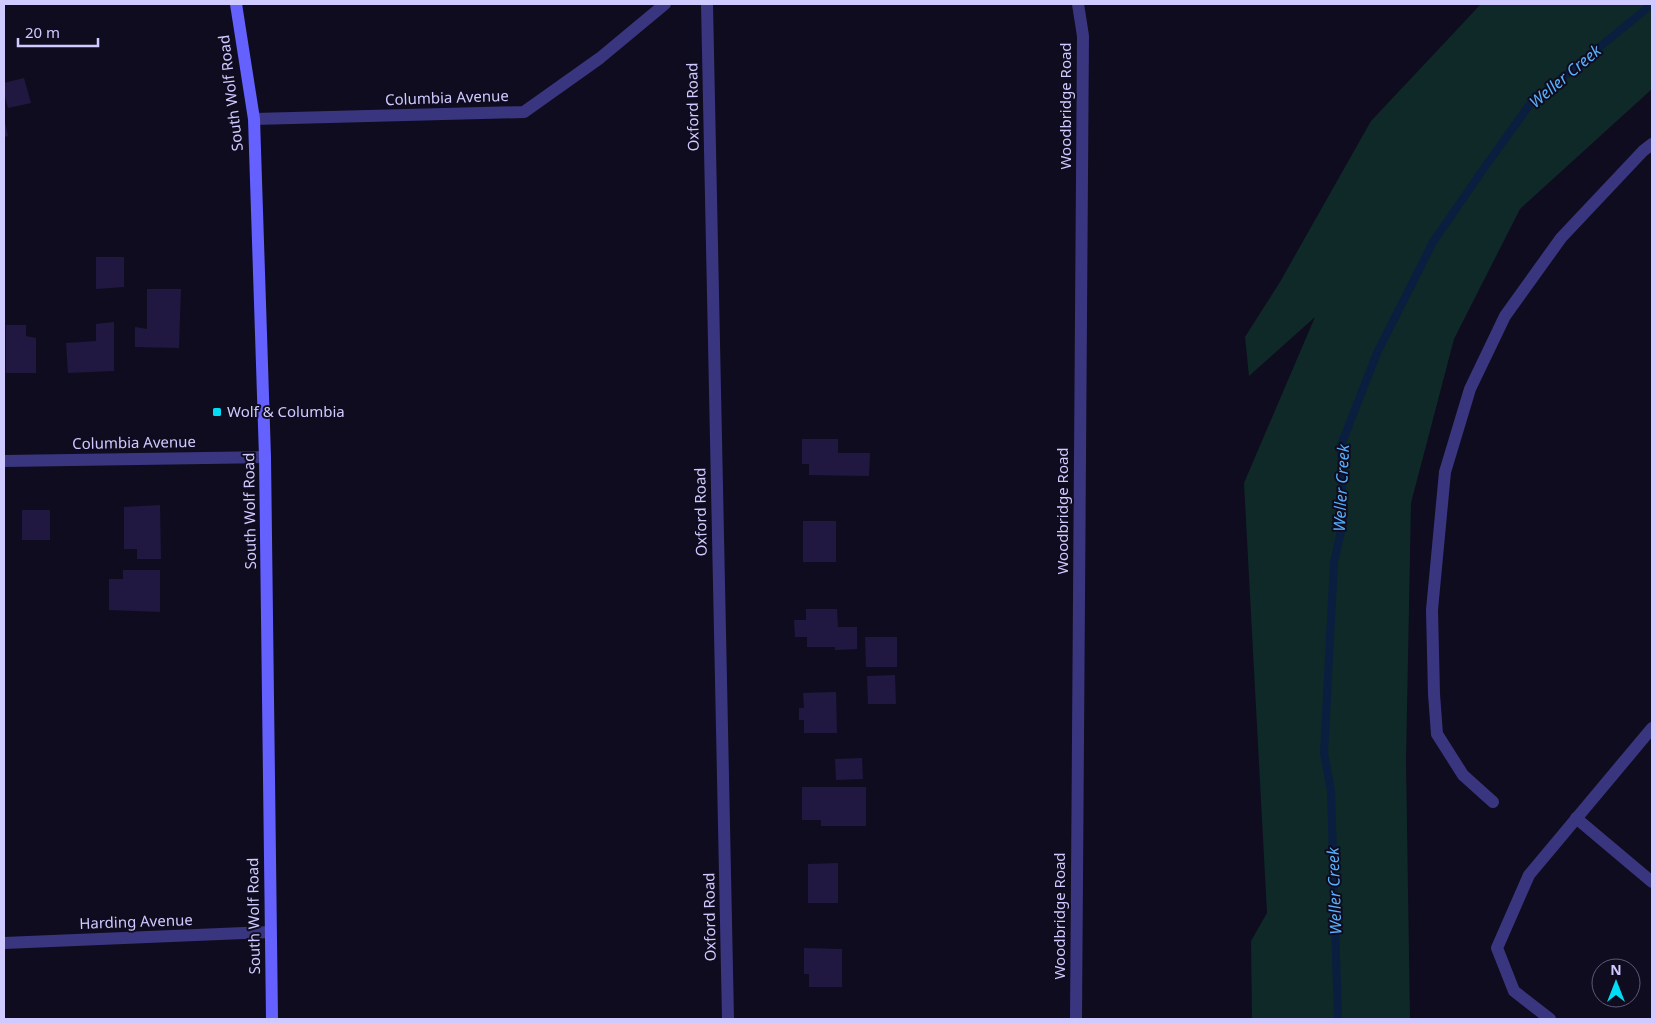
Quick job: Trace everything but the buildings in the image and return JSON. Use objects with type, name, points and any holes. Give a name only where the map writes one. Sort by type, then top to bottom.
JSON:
[{"type":"main road","name":"South Wolf Road","points":[[236,4],[254,119],[265,457],[272,1019]]},
{"type":"street","name":"Columbia Avenue","points":[[254,119],[524,112],[600,58],[665,4]]},
{"type":"street","name":"Oxford Road","points":[[707,4],[728,1019]]},
{"type":"street","name":"Woodbridge Road","points":[[1076,1019],[1083,36],[1078,4]]},
{"type":"street","points":[[1493,802],[1464,775],[1438,734],[1434,694],[1432,610],[1445,472],[1470,389],[1505,316],[1562,238],[1643,151],[1652,144]]},
{"type":"street","name":"Columbia Avenue","points":[[4,461],[265,457]]},
{"type":"street","points":[[1550,1019],[1514,991],[1497,948],[1529,875],[1652,728]]},
{"type":"street","points":[[1576,818],[1652,882]]},
{"type":"street","name":"Harding Avenue","points":[[4,943],[270,932]]},
{"type":"green space","points":[[1481,4],[1652,4],[1652,89],[1520,209],[1454,339],[1411,503],[1406,761],[1410,1019],[1252,1019],[1251,941],[1267,913],[1244,483],[1315,317],[1249,376],[1245,337],[1280,282],[1371,121]]},
{"type":"waterway","name":"Weller Creek","points":[[1338,1019],[1331,791],[1324,753],[1334,562],[1343,523],[1341,445],[1377,353],[1433,242],[1482,171],[1530,104],[1652,4]]},
{"type":"place","name":"Wolf & Columbia","points":[[217,412]]}]
